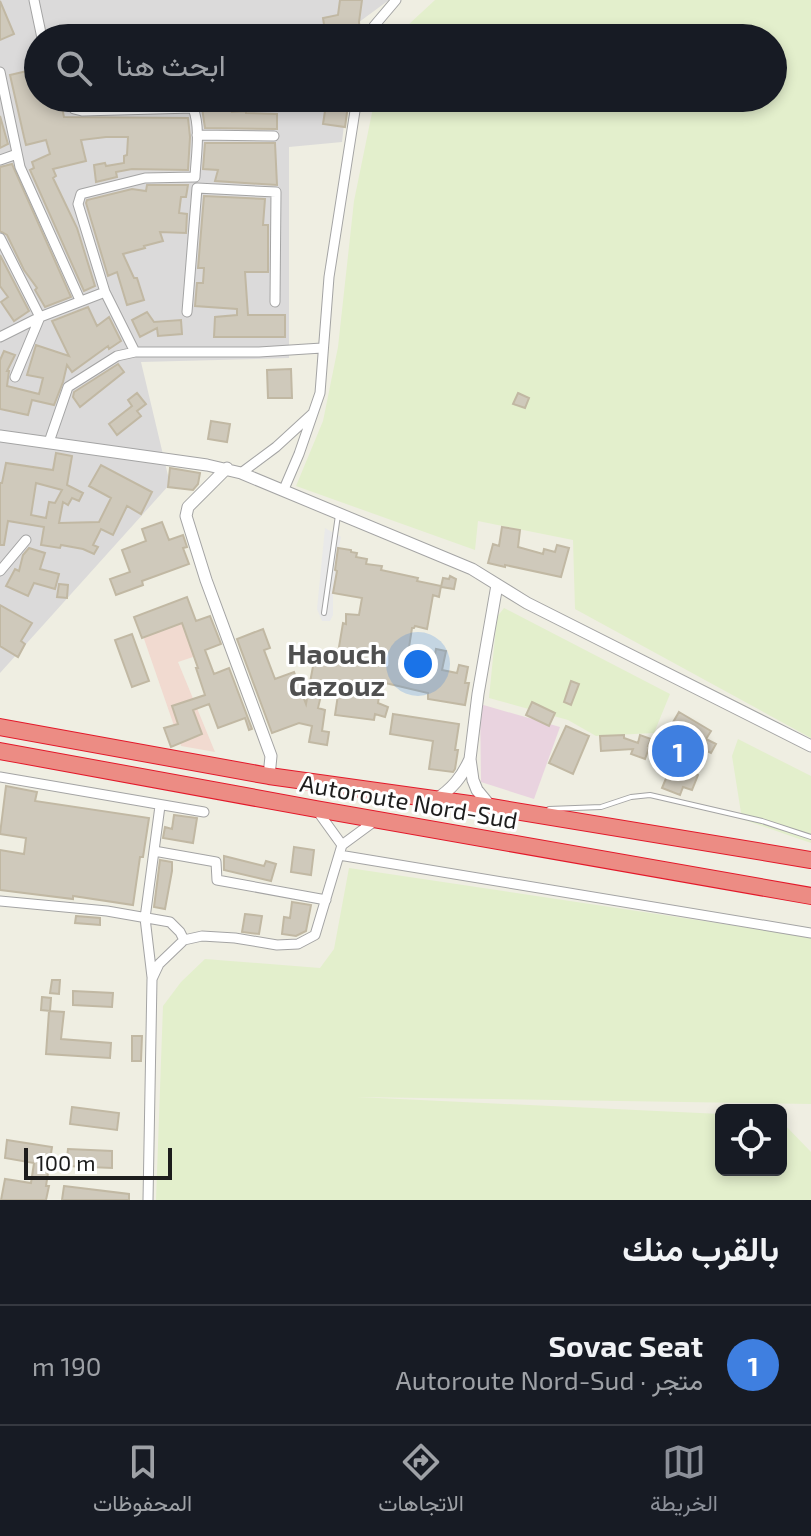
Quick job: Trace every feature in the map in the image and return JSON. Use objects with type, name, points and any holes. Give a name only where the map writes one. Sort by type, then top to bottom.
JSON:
[{"type":"highway","name":"Autoroute Nord-Sud","points":[[0,727],[269,776],[530,813],[811,860]]},
{"type":"highway","name":"Autoroute Nord-Sud","points":[[0,751],[811,896]]},
{"type":"street","points":[[34,0],[39,24]]},
{"type":"street","points":[[379,0],[385,11]]},
{"type":"street","points":[[377,24],[396,0]]},
{"type":"street","points":[[1,78],[20,167],[80,300]]},
{"type":"street","points":[[187,312],[197,188],[195,112]]},
{"type":"street","points":[[284,489],[321,387],[329,277],[355,112]]},
{"type":"street","points":[[197,135],[274,136]]},
{"type":"street","points":[[0,160],[17,154]]},
{"type":"street","points":[[135,352],[105,292],[78,204],[81,194],[145,178],[195,177]]},
{"type":"street","points":[[197,188],[276,192],[275,302]]},
{"type":"street","points":[[0,238],[40,317],[15,377]]},
{"type":"street","points":[[0,337],[40,317],[105,292]]},
{"type":"street","points":[[49,442],[68,387],[117,356],[135,352],[259,352],[322,348]]},
{"type":"street","points":[[241,473],[276,447],[314,412]]},
{"type":"street","points":[[0,436],[227,468],[284,489],[462,564],[527,603],[811,746]]},
{"type":"street","points":[[227,468],[188,507],[186,516],[206,580],[271,756],[269,776]]},
{"type":"street","points":[[0,571],[26,540]]},
{"type":"street","points":[[435,800],[453,787],[470,759],[497,585]]},
{"type":"street","points":[[470,759],[477,790],[491,807]]},
{"type":"street","points":[[0,777],[204,812]]},
{"type":"street","points":[[148,1200],[152,979],[145,918],[160,806]]},
{"type":"street","points":[[316,809],[340,850],[811,933]]},
{"type":"street","points":[[152,979],[159,964],[184,940],[202,936],[277,945],[298,944],[315,935],[340,850],[376,820]]},
{"type":"street","points":[[154,851],[216,862],[217,880],[326,900]]},
{"type":"street","points":[[0,901],[107,911],[170,922],[184,940]]},
{"type":"lane","points":[[324,613],[338,513]]},
{"type":"lane","points":[[530,813],[558,807],[601,807],[631,797],[650,795],[762,821],[811,837]]},
{"type":"shaded area","points":[[0,0],[389,0],[356,24],[24,24],[24,112],[345,112],[342,142],[289,147],[289,358],[141,362],[170,484],[0,673]]},
{"type":"shaded area","points":[[325,528],[341,537],[334,570],[337,571],[330,621],[322,621],[317,609]]},
{"type":"shaded area","points":[[191,620],[202,654],[178,662],[215,752],[181,746],[143,636]]},
{"type":"shaded area","points":[[480,704],[560,727],[534,799],[481,782]]},
{"type":"green space","points":[[435,0],[811,0],[811,738],[575,609],[573,540],[478,521],[475,550],[296,486],[323,421],[338,347],[354,201],[372,112],[787,112],[787,24],[409,24]]},
{"type":"green space","points":[[504,608],[670,694],[654,733],[596,736],[568,720],[489,698],[497,617]]},
{"type":"green space","points":[[738,739],[811,776],[811,843],[742,819],[732,756]]},
{"type":"green space","points":[[349,868],[811,937],[811,1104],[357,1097],[715,1114],[715,1176],[787,1176],[787,1127],[811,1152],[811,1200],[156,1200],[163,1006],[181,982],[205,959],[320,968],[334,949]]},
{"type":"building","points":[[340,0],[362,0],[359,24],[324,24],[323,18],[338,15]]},
{"type":"building","points":[[0,1],[14,34],[0,40]]},
{"type":"building","points":[[24,72],[24,112],[63,112],[64,117],[188,118],[188,170],[132,169],[116,172],[117,177],[96,182],[94,165],[124,163],[128,137],[81,140],[86,161],[53,169],[56,176],[53,178],[77,228],[95,286],[84,291],[30,170],[34,168],[32,162],[50,154],[46,140],[26,145],[10,75]]},
{"type":"building","points":[[203,112],[277,114],[277,129],[205,128]]},
{"type":"building","points":[[325,112],[347,112],[345,127],[323,124]]},
{"type":"building","points":[[0,116],[8,144],[0,148]]},
{"type":"building","points":[[205,143],[275,143],[277,185],[215,181],[218,170],[203,169]]},
{"type":"building","points":[[12,164],[71,297],[45,307],[7,235],[0,231],[0,167]]},
{"type":"building","points":[[147,185],[188,185],[186,197],[181,197],[179,213],[187,214],[186,233],[160,232],[163,241],[123,254],[134,278],[137,278],[144,300],[127,305],[117,272],[108,276],[86,203],[87,200],[132,189],[146,191]]},
{"type":"building","points":[[204,196],[265,199],[263,225],[268,225],[268,272],[245,272],[248,315],[285,315],[285,337],[214,337],[215,317],[237,315],[237,309],[195,306],[197,283],[203,283],[204,268],[198,268]]},
{"type":"building","points":[[0,255],[29,311],[14,321],[1,302],[8,297],[0,286]]},
{"type":"building","points":[[88,307],[97,326],[109,317],[121,341],[109,349],[108,346],[72,372],[67,365],[54,405],[32,400],[28,415],[0,409],[0,360],[4,351],[15,355],[7,371],[7,386],[39,394],[43,378],[27,375],[36,345],[69,356],[52,321]]},
{"type":"building","points":[[147,312],[154,322],[181,320],[182,334],[158,336],[157,328],[140,337],[132,320]]},
{"type":"building","points":[[118,364],[124,372],[80,407],[73,397],[74,392]]},
{"type":"building","points":[[291,369],[292,398],[268,398],[267,370]]},
{"type":"building","points":[[137,393],[146,404],[137,411],[141,416],[117,435],[109,424],[132,406],[128,400]]},
{"type":"building","points":[[518,393],[529,398],[525,408],[513,404]]},
{"type":"building","points":[[211,421],[230,424],[227,442],[208,439]]},
{"type":"building","points":[[56,453],[72,456],[67,485],[83,493],[79,501],[72,498],[68,505],[63,502],[59,523],[99,522],[111,498],[89,486],[101,465],[152,492],[141,514],[127,506],[113,535],[101,529],[93,545],[98,547],[94,554],[61,545],[60,548],[41,545],[44,527],[8,521],[4,545],[0,545],[0,483],[6,463],[53,470]],"holes":[[[36,483],[62,490],[55,503],[49,502],[46,518],[31,515]]]},
{"type":"building","points":[[170,468],[200,473],[198,484],[193,490],[168,487]]},
{"type":"building","points":[[162,522],[169,540],[183,535],[187,547],[183,548],[189,564],[142,581],[143,585],[116,595],[110,579],[130,572],[122,550],[146,541],[142,529]]},
{"type":"building","points":[[502,527],[520,530],[518,547],[543,554],[544,549],[555,552],[557,545],[569,548],[561,577],[488,563],[493,544],[499,546]]},
{"type":"building","points":[[29,548],[45,553],[40,569],[59,574],[55,589],[34,583],[28,596],[6,586],[15,569],[19,571],[23,555]]},
{"type":"building","points":[[338,548],[357,553],[356,557],[367,559],[366,564],[382,566],[381,570],[441,586],[439,597],[433,595],[427,629],[412,628],[407,660],[433,665],[436,649],[446,651],[442,670],[457,673],[459,665],[468,667],[465,705],[428,699],[428,693],[381,682],[378,703],[388,707],[385,717],[375,714],[374,720],[335,715],[338,695],[322,691],[318,708],[325,710],[322,731],[329,732],[327,745],[309,742],[312,726],[299,723],[272,733],[237,639],[263,629],[270,648],[264,650],[275,679],[294,672],[306,704],[314,661],[336,665],[346,614],[359,615],[362,598],[333,593]]},
{"type":"building","points":[[450,576],[456,579],[454,589],[441,587],[443,578],[449,579]]},
{"type":"building","points":[[59,584],[68,585],[67,598],[57,597]]},
{"type":"building","points":[[187,597],[196,621],[210,616],[221,644],[205,650],[214,674],[229,668],[252,729],[249,730],[245,718],[218,728],[209,704],[193,710],[202,734],[171,747],[164,728],[178,724],[172,706],[205,695],[198,668],[182,623],[142,638],[134,617]]},
{"type":"building","points":[[0,605],[32,623],[21,641],[25,644],[18,657],[0,646]]},
{"type":"building","points":[[132,634],[149,681],[132,687],[115,640]]},
{"type":"building","points":[[571,681],[579,684],[571,705],[564,702]]},
{"type":"building","points":[[532,702],[555,713],[549,726],[526,715]]},
{"type":"building","points":[[679,712],[711,731],[706,739],[716,744],[711,753],[668,731]]},
{"type":"building","points":[[393,714],[459,724],[453,772],[429,769],[433,741],[390,734]]},
{"type":"building","points":[[566,726],[589,736],[573,774],[549,763]]},
{"type":"building","points":[[624,735],[624,738],[638,743],[640,735],[651,739],[648,746],[652,748],[649,748],[645,759],[631,754],[633,749],[601,751],[600,736]]},
{"type":"building","points":[[672,764],[698,775],[692,790],[683,787],[680,795],[662,788]]},
{"type":"building","points":[[6,786],[37,792],[35,801],[149,818],[133,905],[0,890],[0,850],[24,854],[26,838],[0,834]]},
{"type":"building","points":[[174,815],[197,818],[193,843],[163,838],[165,827],[172,829]]},
{"type":"building","points":[[294,847],[314,850],[311,875],[291,872]]},
{"type":"building","points":[[224,856],[264,866],[266,861],[276,864],[271,881],[224,870]]},
{"type":"building","points":[[160,860],[172,862],[165,909],[154,907]]},
{"type":"building","points":[[292,902],[311,905],[306,931],[296,936],[282,934],[284,917],[290,918]]},
{"type":"building","points":[[245,914],[262,916],[259,934],[242,932]]},
{"type":"building","points":[[76,916],[100,918],[100,925],[75,923]]},
{"type":"building","points":[[52,980],[60,980],[59,994],[50,993]]},
{"type":"building","points":[[73,991],[113,993],[112,1007],[73,1005]]},
{"type":"building","points":[[42,997],[51,998],[50,1011],[41,1010]]},
{"type":"building","points":[[49,1011],[64,1012],[61,1039],[111,1043],[110,1058],[46,1054]]},
{"type":"building","points":[[132,1036],[142,1036],[141,1061],[132,1061]]},
{"type":"building","points":[[72,1107],[119,1113],[117,1130],[70,1124]]},
{"type":"building","points":[[7,1140],[52,1147],[46,1200],[1,1200],[5,1179],[31,1183],[34,1163],[5,1158]]},
{"type":"building","points":[[68,1149],[112,1151],[112,1168],[66,1166]]},
{"type":"building","points":[[64,1186],[129,1194],[129,1200],[62,1200]]},
{"type":"place","name":"Sovac Seat","points":[[678,751]]},
{"type":"district","name":"Haouch Gazouz","points":[[337,669]]}]
